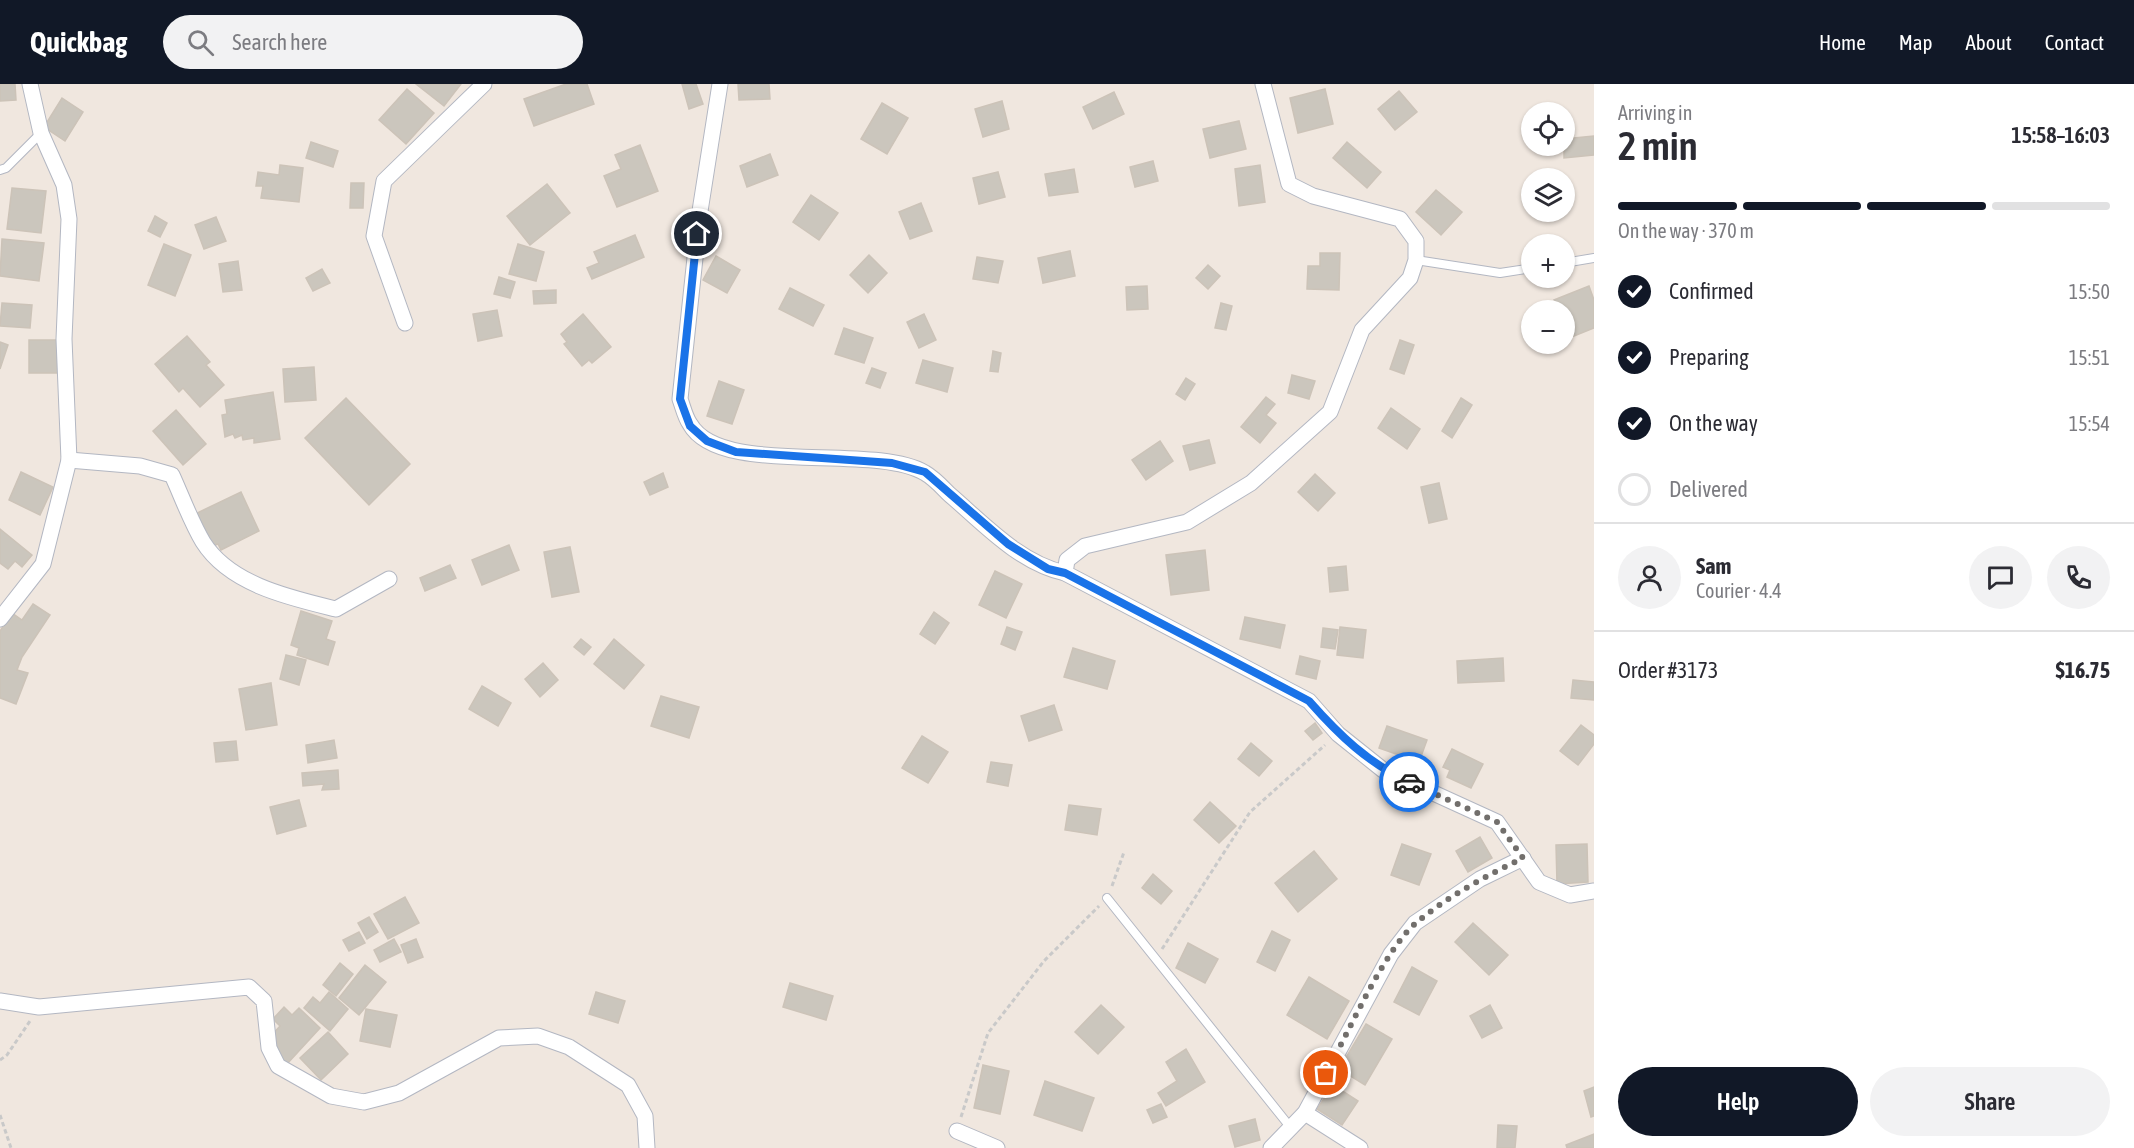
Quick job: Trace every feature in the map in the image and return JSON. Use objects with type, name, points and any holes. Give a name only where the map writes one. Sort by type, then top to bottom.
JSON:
[{"type":"street","points":[[0,618],[43,564],[69,460],[64,339],[69,219],[64,185],[41,133],[30,84]]},
{"type":"street","points":[[405,323],[374,236],[384,181],[484,84]]},
{"type":"street","points":[[720,84],[700,211],[680,399],[690,426],[707,441],[736,452],[892,463],[925,472],[1008,544],[1048,569],[1065,573],[1309,701],[1338,734],[1383,770],[1497,822],[1539,882],[1570,895],[1594,891]]},
{"type":"street","points":[[1065,573],[1067,560],[1085,546],[1187,522],[1251,483],[1330,412],[1362,330],[1410,278],[1416,260],[1416,241],[1400,219],[1313,196],[1289,184],[1263,84]]},
{"type":"street","points":[[69,460],[140,466],[172,475],[209,549],[219,561],[270,593],[336,609],[389,579]]},
{"type":"street","points":[[1271,1148],[1305,1113],[1391,954],[1415,924],[1480,879],[1523,858]]},
{"type":"street","points":[[0,1001],[39,1007],[249,987],[264,1001],[268,1048],[278,1066],[331,1096],[364,1102],[399,1093],[499,1038],[538,1036],[569,1047],[628,1085],[645,1116],[647,1148]]},
{"type":"street","points":[[1305,1113],[1360,1148]]},
{"type":"street","points":[[957,1131],[997,1148]]},
{"type":"lane","points":[[0,170],[6,168],[41,133]]},
{"type":"lane","points":[[1575,261],[1594,258]]},
{"type":"lane","points":[[1416,260],[1500,273],[1521,270]]},
{"type":"lane","points":[[1107,898],[1291,1128]]},
{"type":"path","points":[[1156,958],[1250,812],[1338,734]]},
{"type":"path","points":[[957,1131],[988,1033],[1044,961],[1107,898],[1124,852]]},
{"type":"path","points":[[0,1060],[7,1055],[39,1007]]},
{"type":"path","points":[[0,1115],[11,1148]]},
{"type":"building","points":[[0,84],[15,84],[16,100],[0,101]]},
{"type":"building","points":[[416,84],[461,84],[444,106]]},
{"type":"building","points":[[566,84],[587,84],[594,104],[534,126],[524,99]]},
{"type":"building","points":[[682,84],[696,84],[703,104],[689,109]]},
{"type":"building","points":[[738,84],[769,84],[770,99],[739,100]]},
{"type":"building","points":[[407,89],[434,113],[406,144],[379,120]]},
{"type":"building","points":[[1325,89],[1333,124],[1298,133],[1290,98]]},
{"type":"building","points":[[1399,91],[1417,112],[1395,130],[1378,109]]},
{"type":"building","points":[[1114,92],[1124,114],[1093,129],[1083,107]]},
{"type":"building","points":[[62,98],[83,112],[65,141],[44,127]]},
{"type":"building","points":[[1002,101],[1009,129],[983,137],[975,109]]},
{"type":"building","points":[[882,103],[908,118],[887,154],[861,139]]},
{"type":"building","points":[[1239,121],[1246,149],[1210,158],[1203,129]]},
{"type":"building","points":[[1594,136],[1594,155],[1564,158],[1564,156],[1575,156],[1575,138]]},
{"type":"building","points":[[311,142],[338,151],[333,167],[306,158]]},
{"type":"building","points":[[1347,142],[1381,172],[1367,188],[1333,158]]},
{"type":"building","points":[[640,145],[658,191],[617,207],[604,176],[621,169],[615,155]]},
{"type":"building","points":[[770,154],[778,175],[747,187],[740,166]]},
{"type":"building","points":[[1153,161],[1158,181],[1135,187],[1130,167]]},
{"type":"building","points":[[280,165],[303,168],[299,202],[261,198],[263,186],[256,186],[258,172],[279,175]]},
{"type":"building","points":[[1260,165],[1265,202],[1239,206],[1235,169]]},
{"type":"building","points":[[1074,169],[1078,192],[1049,196],[1045,174]]},
{"type":"building","points":[[998,172],[1005,197],[979,204],[973,178]]},
{"type":"building","points":[[351,183],[364,183],[363,208],[350,208]]},
{"type":"building","points":[[547,184],[570,213],[530,245],[507,216]]},
{"type":"building","points":[[12,188],[46,191],[41,233],[7,229]]},
{"type":"building","points":[[1436,190],[1462,212],[1441,235],[1416,212]]},
{"type":"building","points":[[811,195],[838,213],[819,240],[793,222]]},
{"type":"building","points":[[921,203],[932,231],[910,239],[899,212]]},
{"type":"building","points":[[155,216],[167,223],[160,237],[148,231]]},
{"type":"building","points":[[216,217],[226,241],[204,249],[195,225]]},
{"type":"building","points":[[635,235],[644,257],[592,279],[587,268],[599,263],[594,252]]},
{"type":"building","points":[[2,239],[44,243],[39,281],[0,276]]},
{"type":"building","points":[[164,244],[191,255],[175,296],[148,285]]},
{"type":"building","points":[[518,244],[544,252],[536,281],[509,274]]},
{"type":"building","points":[[1070,251],[1075,276],[1043,283],[1038,258]]},
{"type":"building","points":[[1320,253],[1340,253],[1339,290],[1307,289],[1308,266],[1320,266]]},
{"type":"building","points":[[869,255],[887,273],[868,293],[850,275]]},
{"type":"building","points":[[716,256],[740,270],[727,293],[703,280]]},
{"type":"building","points":[[977,257],[1003,261],[998,283],[973,279]]},
{"type":"building","points":[[238,261],[242,290],[223,292],[219,264]]},
{"type":"building","points":[[1208,265],[1220,276],[1208,289],[1196,278]]},
{"type":"building","points":[[322,269],[330,283],[313,291],[306,278]]},
{"type":"building","points":[[499,277],[515,282],[510,298],[494,294]]},
{"type":"building","points":[[1147,286],[1148,309],[1127,310],[1126,287]]},
{"type":"building","points":[[1589,286],[1594,300],[1594,328],[1575,336],[1575,300],[1554,300]]},
{"type":"building","points":[[790,288],[824,305],[813,326],[779,309]]},
{"type":"building","points":[[556,290],[556,303],[534,304],[533,291]]},
{"type":"building","points":[[2,303],[32,305],[30,328],[0,326]]},
{"type":"building","points":[[1221,303],[1232,306],[1226,330],[1215,328]]},
{"type":"building","points":[[497,310],[502,336],[478,341],[473,314]]},
{"type":"building","points":[[583,314],[611,347],[592,363],[589,360],[582,366],[564,344],[567,342],[561,334]]},
{"type":"building","points":[[924,314],[936,340],[919,348],[907,322]]},
{"type":"building","points":[[844,328],[873,338],[864,363],[835,354]]},
{"type":"building","points":[[187,336],[210,362],[206,365],[224,385],[200,407],[183,388],[179,392],[155,364]]},
{"type":"building","points":[[29,340],[60,340],[60,373],[29,373]]},
{"type":"building","points":[[1400,340],[1414,345],[1404,374],[1390,369]]},
{"type":"building","points":[[0,342],[8,345],[0,369]]},
{"type":"building","points":[[993,351],[1001,353],[998,372],[990,371]]},
{"type":"building","points":[[923,360],[953,368],[947,392],[916,383]]},
{"type":"building","points":[[314,367],[316,400],[285,402],[283,369]]},
{"type":"building","points":[[872,368],[886,373],[880,388],[866,383]]},
{"type":"building","points":[[1292,375],[1315,381],[1309,399],[1288,393]]},
{"type":"building","points":[[1186,378],[1195,384],[1185,400],[1176,394]]},
{"type":"building","points":[[719,381],[744,390],[732,424],[707,416]]},
{"type":"building","points":[[273,392],[280,439],[254,443],[254,438],[243,440],[242,435],[235,438],[233,434],[225,437],[222,415],[227,414],[225,400]]},
{"type":"building","points":[[1266,397],[1275,404],[1266,415],[1276,423],[1260,443],[1241,427]]},
{"type":"building","points":[[346,398],[410,464],[369,505],[305,438]]},
{"type":"building","points":[[1461,398],[1472,405],[1452,438],[1442,431]]},
{"type":"building","points":[[1391,408],[1420,429],[1407,449],[1378,428]]},
{"type":"building","points":[[176,410],[206,444],[183,465],[153,431]]},
{"type":"building","points":[[1209,440],[1215,463],[1190,470],[1183,446]]},
{"type":"building","points":[[1160,441],[1173,461],[1146,480],[1132,460]]},
{"type":"building","points":[[21,472],[53,487],[40,515],[9,500]]},
{"type":"building","points":[[663,473],[668,487],[650,495],[644,482]]},
{"type":"building","points":[[1315,474],[1335,493],[1318,511],[1298,492]]},
{"type":"building","points":[[1439,483],[1447,519],[1429,523],[1421,487]]},
{"type":"building","points":[[241,492],[259,531],[221,550],[218,544],[210,547],[195,514]]},
{"type":"building","points":[[0,529],[32,555],[22,567],[15,561],[8,569],[0,563]]},
{"type":"building","points":[[509,545],[519,570],[482,585],[472,560]]},
{"type":"building","points":[[570,547],[579,592],[552,597],[544,552]]},
{"type":"building","points":[[1205,550],[1209,590],[1171,595],[1166,555]]},
{"type":"building","points":[[450,565],[456,578],[425,591],[420,578]]},
{"type":"building","points":[[1346,566],[1348,590],[1330,592],[1328,568]]},
{"type":"building","points":[[995,571],[1022,584],[1006,618],[979,605]]},
{"type":"building","points":[[33,604],[50,615],[22,657],[17,670],[28,673],[16,704],[0,698],[0,631],[12,613],[22,620]]},
{"type":"building","points":[[301,611],[332,621],[326,639],[335,642],[328,665],[297,655],[299,648],[291,645]]},
{"type":"building","points":[[934,612],[949,623],[935,644],[920,634]]},
{"type":"building","points":[[1245,617],[1285,625],[1280,648],[1240,639]]},
{"type":"building","points":[[1007,627],[1022,632],[1015,650],[1001,644]]},
{"type":"building","points":[[1340,627],[1366,630],[1363,658],[1337,655]]},
{"type":"building","points":[[1323,628],[1338,630],[1335,649],[1321,647]]},
{"type":"building","points":[[581,639],[591,647],[584,655],[574,647]]},
{"type":"building","points":[[614,639],[644,665],[624,689],[594,664]]},
{"type":"building","points":[[1073,648],[1115,661],[1107,689],[1064,677]]},
{"type":"building","points":[[286,655],[306,660],[299,685],[280,679]]},
{"type":"building","points":[[1300,656],[1320,661],[1316,679],[1296,674]]},
{"type":"building","points":[[1503,658],[1504,681],[1458,683],[1457,661]]},
{"type":"building","points":[[543,663],[558,680],[540,697],[525,679]]},
{"type":"building","points":[[1573,680],[1594,682],[1594,700],[1571,698]]},
{"type":"building","points":[[271,683],[277,725],[246,730],[239,689]]},
{"type":"building","points":[[482,686],[511,703],[498,726],[469,709]]},
{"type":"building","points":[[661,696],[699,707],[689,738],[651,726]]},
{"type":"building","points":[[1054,705],[1062,730],[1029,741],[1021,716]]},
{"type":"building","points":[[1315,723],[1322,733],[1313,740],[1305,731]]},
{"type":"building","points":[[1581,725],[1594,735],[1594,744],[1578,765],[1560,751]]},
{"type":"building","points":[[1387,726],[1427,740],[1419,762],[1379,748]]},
{"type":"building","points":[[922,736],[948,752],[928,783],[902,768]]},
{"type":"building","points":[[334,740],[337,758],[308,763],[306,745]]},
{"type":"building","points":[[236,741],[238,760],[216,762],[214,743]]},
{"type":"building","points":[[1251,743],[1272,761],[1259,776],[1238,759]]},
{"type":"building","points":[[1452,749],[1483,764],[1471,788],[1447,777],[1450,770],[1443,767]]},
{"type":"building","points":[[991,762],[1012,765],[1008,786],[987,782]]},
{"type":"building","points":[[338,770],[339,789],[322,790],[324,784],[303,786],[302,773]]},
{"type":"building","points":[[299,800],[306,826],[277,834],[270,807]]},
{"type":"building","points":[[1210,802],[1236,826],[1219,843],[1194,820]]},
{"type":"building","points":[[1069,805],[1101,809],[1097,835],[1065,830]]},
{"type":"building","points":[[1480,837],[1492,858],[1468,872],[1456,851]]},
{"type":"building","points":[[1402,844],[1431,854],[1419,885],[1391,875]]},
{"type":"building","points":[[1587,844],[1588,882],[1557,884],[1556,845]]},
{"type":"building","points":[[1314,851],[1337,879],[1298,912],[1275,883]]},
{"type":"building","points":[[1153,874],[1172,891],[1161,904],[1142,888]]},
{"type":"building","points":[[405,897],[419,923],[388,939],[374,914]]},
{"type":"building","points":[[369,917],[378,932],[367,939],[358,923]]},
{"type":"building","points":[[1473,923],[1508,955],[1489,975],[1455,942]]},
{"type":"building","points":[[1272,931],[1290,940],[1275,971],[1257,962]]},
{"type":"building","points":[[359,932],[365,943],[349,951],[343,940]]},
{"type":"building","points":[[394,939],[401,952],[380,962],[374,950]]},
{"type":"building","points":[[416,939],[423,957],[408,963],[401,945]]},
{"type":"building","points":[[1188,943],[1218,959],[1205,983],[1176,968]]},
{"type":"building","points":[[340,963],[353,974],[336,996],[323,985]]},
{"type":"building","points":[[365,965],[386,982],[359,1015],[339,998]]},
{"type":"building","points":[[1412,967],[1437,981],[1419,1015],[1394,1002]]},
{"type":"building","points":[[1309,977],[1349,1001],[1327,1039],[1287,1015]]},
{"type":"building","points":[[790,983],[833,996],[826,1020],[783,1007]]},
{"type":"building","points":[[329,992],[348,1009],[330,1031],[304,1008],[313,997],[320,1003]]},
{"type":"building","points":[[596,992],[625,1001],[618,1023],[589,1014]]},
{"type":"building","points":[[1101,1005],[1124,1027],[1098,1054],[1075,1032]]},
{"type":"building","points":[[1490,1005],[1502,1028],[1482,1038],[1470,1016]]},
{"type":"building","points":[[284,1007],[292,1015],[299,1008],[320,1028],[287,1064],[271,1049],[277,1042],[271,1036],[280,1026],[273,1019]]},
{"type":"building","points":[[366,1009],[397,1015],[390,1047],[360,1041]]},
{"type":"building","points":[[1366,1024],[1392,1039],[1365,1085],[1339,1069]]},
{"type":"building","points":[[328,1032],[348,1054],[321,1080],[300,1058]]},
{"type":"building","points":[[1186,1049],[1205,1082],[1166,1106],[1158,1093],[1177,1081],[1166,1062]]},
{"type":"building","points":[[983,1065],[1009,1071],[1000,1114],[974,1108]]},
{"type":"building","points":[[1045,1081],[1094,1098],[1082,1131],[1034,1115]]},
{"type":"building","points":[[1333,1085],[1358,1101],[1342,1125],[1317,1109]]},
{"type":"building","points":[[1594,1087],[1594,1116],[1591,1117],[1584,1091]]},
{"type":"building","points":[[1161,1104],[1167,1117],[1153,1123],[1147,1110]]},
{"type":"building","points":[[1255,1119],[1260,1140],[1235,1147],[1229,1126]]},
{"type":"building","points":[[1498,1125],[1517,1126],[1515,1148],[1497,1148]]},
{"type":"building","points":[[1594,1134],[1594,1148],[1567,1148],[1566,1145]]},
{"type":"way so far","points":[[1326,1073],[1391,954],[1415,924],[1480,879],[1523,858],[1497,822],[1409,782]]},
{"type":"route","points":[[697,234],[680,399],[690,426],[707,441],[736,452],[892,463],[925,472],[1008,544],[1048,569],[1065,573],[1309,701],[1338,734],[1383,770],[1409,782]]}]
